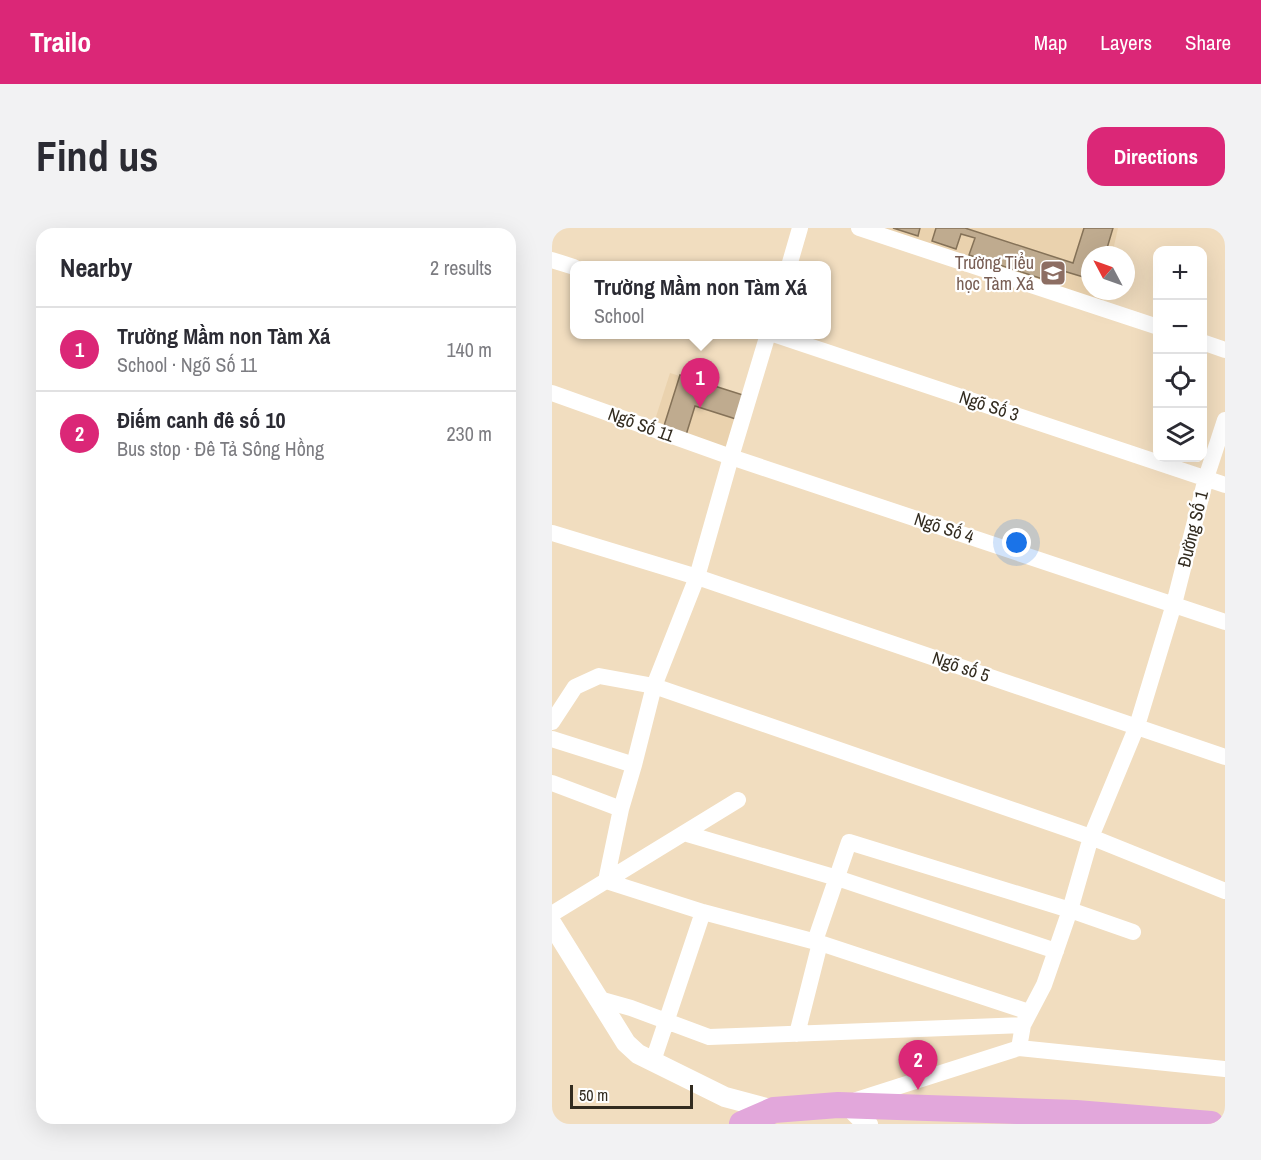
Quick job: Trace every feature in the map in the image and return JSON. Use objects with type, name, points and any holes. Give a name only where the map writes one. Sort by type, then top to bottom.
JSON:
[{"type":"main road","points":[[742,1124],[774,1110],[841,1105],[1076,1113],[1211,1124]]},
{"type":"street","points":[[790,261],[800,228]]},
{"type":"street","points":[[859,228],[1153,325]]},
{"type":"street","points":[[552,260],[570,266]]},
{"type":"street","points":[[606,881],[621,809],[654,686],[697,577],[766,339]]},
{"type":"street","name":"Ngõ Số 3","points":[[788,339],[1206,478]]},
{"type":"street","points":[[1207,343],[1225,350]]},
{"type":"street","name":"Ngõ Số 11","points":[[552,393],[731,457]]},
{"type":"street","name":"Đường Số 1","points":[[1026,1018],[1044,986],[1070,910],[1091,837],[1137,726],[1174,604],[1206,478],[1225,420]]},
{"type":"street","name":"Ngõ Số 4","points":[[731,457],[1225,622]]},
{"type":"street","points":[[1206,478],[1225,485]]},
{"type":"street","name":"Ngõ số 5","points":[[552,533],[697,577],[1225,757]]},
{"type":"street","points":[[552,722],[575,687],[599,676],[654,686],[1091,837],[1225,891]]},
{"type":"street","points":[[552,739],[634,765]]},
{"type":"street","points":[[552,783],[621,809]]},
{"type":"street","points":[[552,914],[738,800]]},
{"type":"street","points":[[684,833],[837,878],[1056,951]]},
{"type":"street","points":[[796,1034],[818,942],[849,842],[1070,910],[1133,932]]},
{"type":"street","points":[[606,881],[703,912],[818,942],[1026,1018]]},
{"type":"street","points":[[653,1061],[668,1022],[703,912]]},
{"type":"street","points":[[552,924],[626,1043],[638,1054],[725,1097],[774,1110]]},
{"type":"street","points":[[599,999],[631,1008],[709,1037],[796,1034],[1026,1018]]},
{"type":"street","points":[[1019,1048],[1026,1018]]},
{"type":"street","points":[[841,1105],[1019,1048],[1225,1069]]},
{"type":"street","points":[[841,1105],[870,1124]]},
{"type":"shaded area","name":"Trường Tiểu học Tàm Xá","points":[[882,228],[1118,228],[1114,246],[1081,246],[1081,295]]},
{"type":"shaded area","points":[[670,373],[746,396],[727,450],[653,426]]},
{"type":"building","points":[[893,228],[920,228],[918,236]]},
{"type":"building","points":[[936,228],[965,228],[1073,263],[1084,228],[1113,228],[1108,246],[1081,246],[1081,276],[1060,270],[1055,283],[969,255],[975,238],[961,234],[956,249],[932,241]]},
{"type":"building","points":[[680,375],[746,396],[739,420],[695,406],[686,435],[663,429]]},
{"type":"place","name":"Trường Tiểu học Tàm Xá","points":[[1053,273]]},
{"type":"place","name":"Trường Mầm non Tàm Xá","points":[[700,408]]},
{"type":"place","name":"Điếm canh đê số 10","points":[[918,1090]]}]
